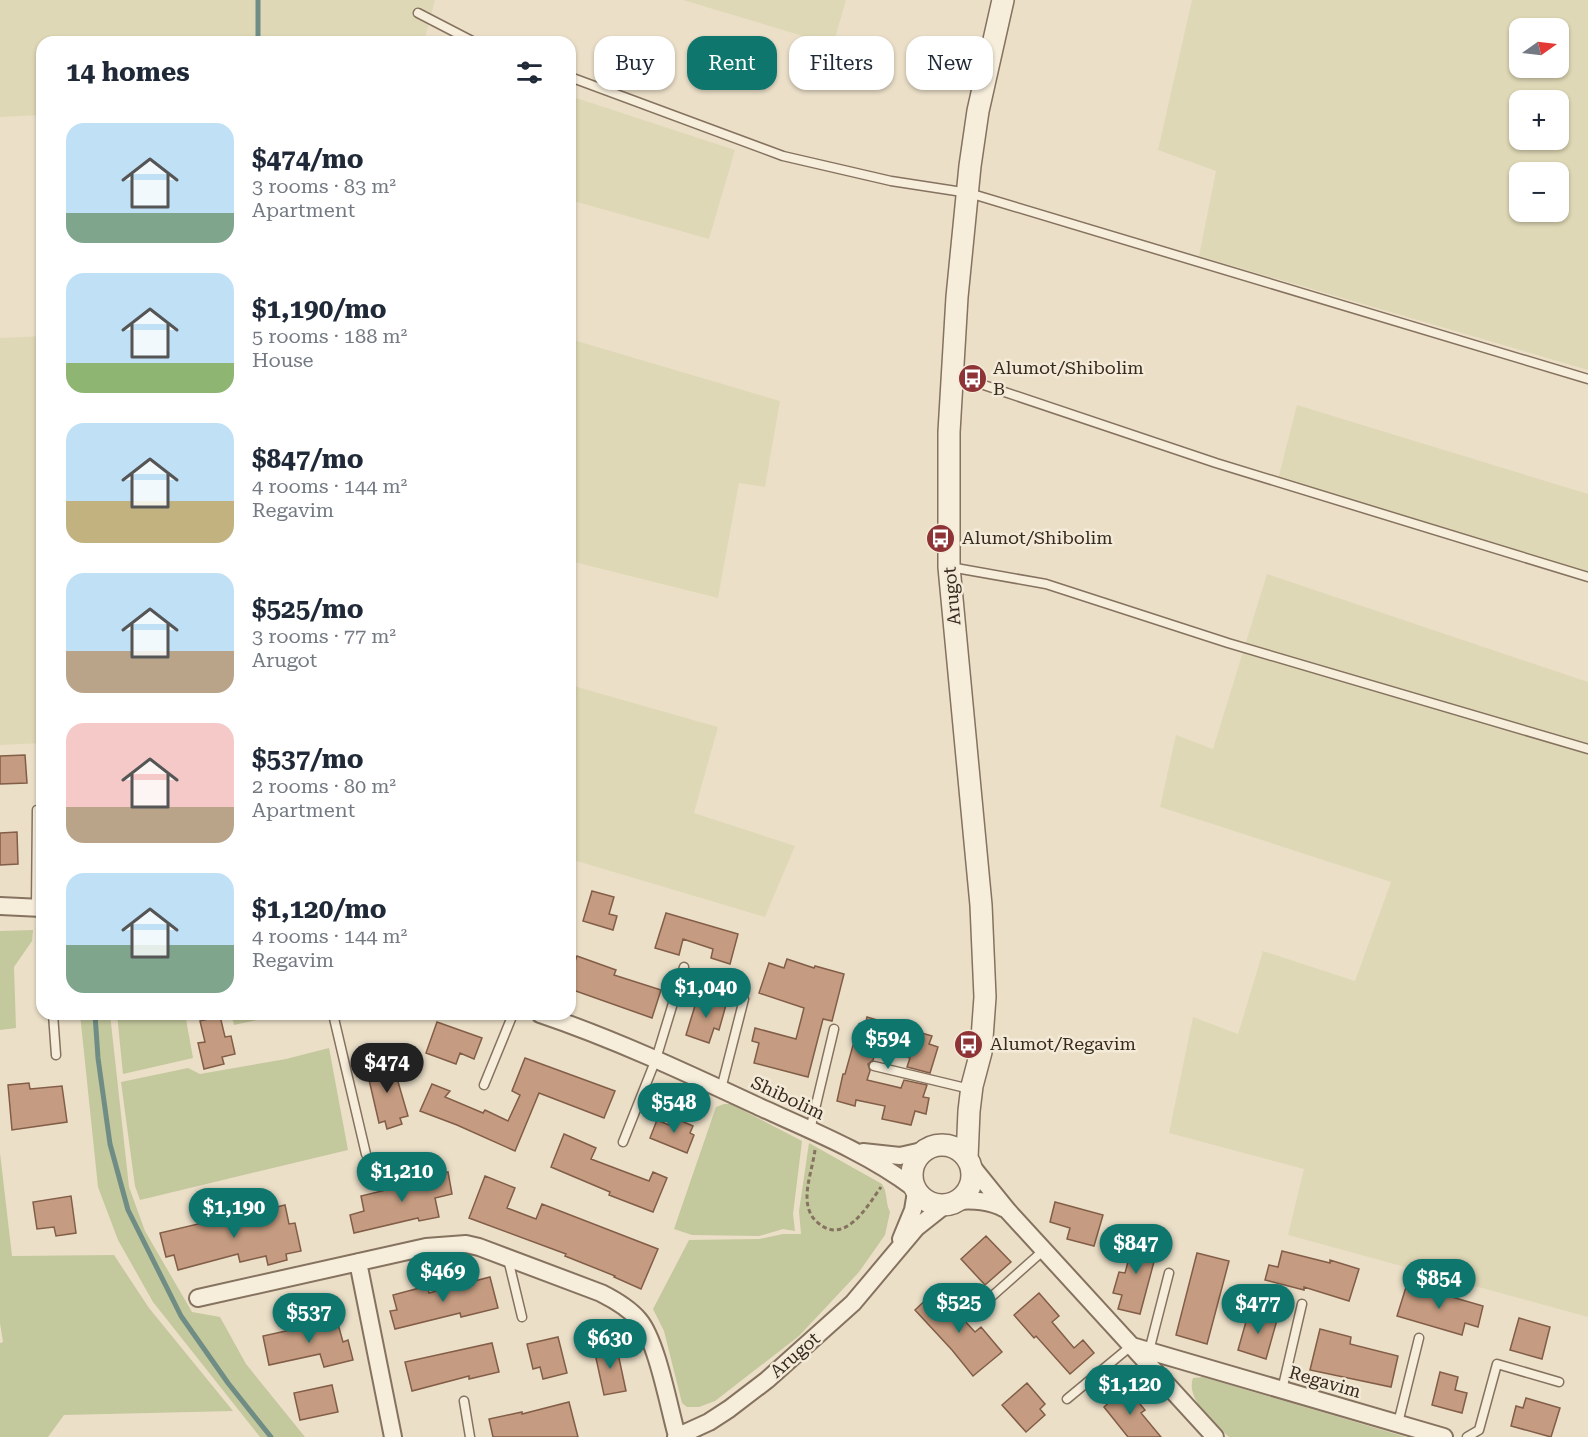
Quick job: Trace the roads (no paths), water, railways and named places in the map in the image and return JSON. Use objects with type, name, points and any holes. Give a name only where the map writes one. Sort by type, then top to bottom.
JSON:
[{"type":"street","name":"Arugot","points":[[969,1161],[967,1134],[972,1088],[981,1052],[983,1028],[984,953],[949,567],[948,499],[957,297],[970,166],[978,111],[1003,0]]},
{"type":"street","points":[[0,906],[36,908]]},
{"type":"street","name":"Shibolim","points":[[558,1020],[656,1059],[814,1132],[892,1173],[915,1190]]},
{"type":"street","name":"Arugot","points":[[926,1149],[944,1136],[954,1124],[972,1088]]},
{"type":"street","points":[[942,1144],[952,1146],[960,1150],[969,1161],[972,1178],[969,1188],[961,1199],[934,1205],[915,1190],[911,1172],[915,1160],[926,1149],[942,1144]]},
{"type":"street","name":"Shibolim","points":[[853,1151],[887,1156],[912,1155],[926,1149]]},
{"type":"street","name":"Regavim","points":[[969,1161],[1008,1211],[1214,1437]]},
{"type":"street","name":"Arugot","points":[[896,1251],[913,1210],[915,1190]]},
{"type":"street","name":"Regavim","points":[[951,1203],[986,1202],[1008,1211]]},
{"type":"street","name":"Arugot","points":[[676,1437],[709,1422],[767,1380],[853,1303],[916,1228],[951,1203]]},
{"type":"street","points":[[198,1298],[426,1247],[449,1244],[472,1246],[615,1300],[639,1319],[647,1330],[654,1348],[676,1437]]},
{"type":"street","points":[[358,1262],[393,1437]]},
{"type":"street","name":"Regavim","points":[[1131,1346],[1443,1437]]},
{"type":"street","points":[[1180,1399],[1178,1382],[1187,1368],[1195,1365]]},
{"type":"lane","points":[[418,13],[462,36]]},
{"type":"lane","points":[[576,79],[783,156],[891,181],[969,193],[1588,379]]},
{"type":"lane","points":[[952,374],[1216,463],[1588,577]]},
{"type":"lane","points":[[949,567],[1046,584],[1228,644],[1588,749]]},
{"type":"lane","points":[[622,1142],[656,1059],[684,968]]},
{"type":"lane","points":[[721,1089],[744,999]]},
{"type":"lane","points":[[53,1020],[56,1055]]},
{"type":"lane","points":[[334,1020],[366,1154]]},
{"type":"lane","points":[[484,1085],[511,1020]]},
{"type":"lane","points":[[814,1132],[834,1029]]},
{"type":"lane","points":[[874,1066],[972,1088]]},
{"type":"lane","points":[[981,1306],[1044,1250]]},
{"type":"lane","points":[[508,1258],[522,1317]]},
{"type":"lane","points":[[1149,1352],[1169,1273]]},
{"type":"lane","points":[[1282,1390],[1302,1304]]},
{"type":"lane","points":[[1398,1423],[1419,1338]]},
{"type":"lane","points":[[1067,1399],[1131,1346]]},
{"type":"lane","points":[[1467,1437],[1479,1430],[1497,1364],[1559,1382]]},
{"type":"lane","points":[[464,1401],[470,1437]]},
{"type":"waterway","points":[[258,0],[258,36]]},
{"type":"waterway","points":[[95,1020],[98,1058],[110,1144],[128,1210],[181,1316],[228,1383],[271,1437]]},
{"type":"place","name":"Alumot/Shibolim B","points":[[972,378]]},
{"type":"place","name":"Alumot/Shibolim","points":[[941,538]]},
{"type":"place","name":"Alumot/Regavim","points":[[969,1044]]}]
